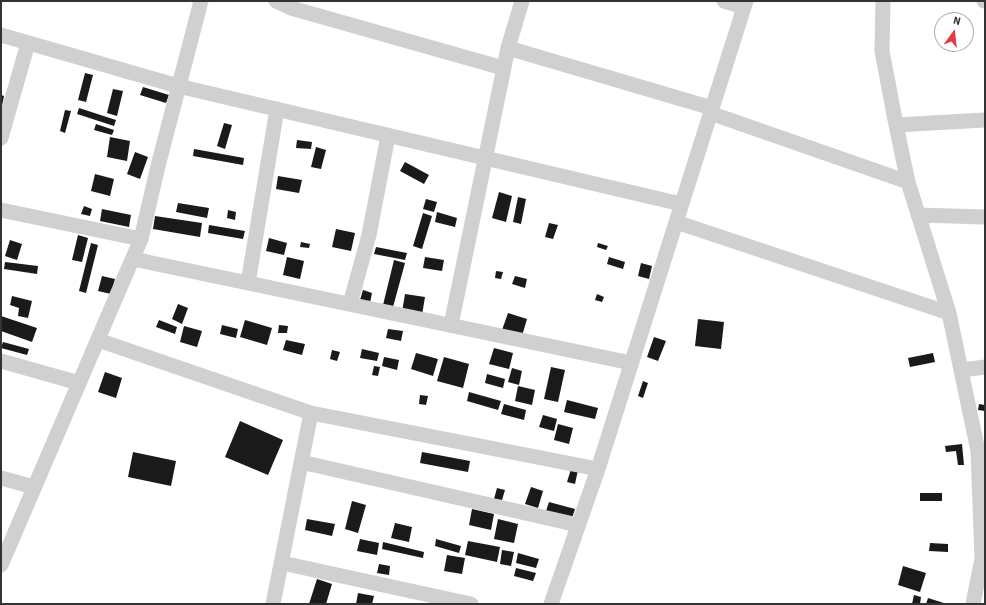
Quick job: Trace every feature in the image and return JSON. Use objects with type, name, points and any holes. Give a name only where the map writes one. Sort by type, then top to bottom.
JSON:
[{"type":"street","points":[[1,565],[141,239],[178,86],[201,1]]},
{"type":"street","points":[[276,1],[291,8],[503,68]]},
{"type":"street","points":[[451,325],[503,68],[522,1]]},
{"type":"street","points":[[551,604],[598,470],[745,4],[724,1]]},
{"type":"street","points":[[878,2],[882,51],[908,182],[949,313],[982,451],[984,559],[973,604]]},
{"type":"street","points":[[1,35],[178,86],[682,204]]},
{"type":"street","points":[[1,138],[28,43]]},
{"type":"street","points":[[508,48],[711,110],[908,182]]},
{"type":"street","points":[[248,283],[277,110]]},
{"type":"street","points":[[896,125],[985,120]]},
{"type":"street","points":[[350,304],[369,235],[388,136]]},
{"type":"street","points":[[1,210],[141,239]]},
{"type":"street","points":[[918,215],[985,217]]},
{"type":"street","points":[[676,222],[949,313]]},
{"type":"street","points":[[132,259],[631,363]]},
{"type":"street","points":[[98,340],[311,414],[598,470]]},
{"type":"street","points":[[1,361],[79,383]]},
{"type":"street","points":[[962,370],[985,367]]},
{"type":"street","points":[[273,604],[311,414]]},
{"type":"street","points":[[301,462],[578,525]]},
{"type":"street","points":[[1,478],[34,488]]},
{"type":"street","points":[[282,563],[471,604]]},
{"type":"building","points":[[85,73],[93,75],[86,102],[78,100]]},
{"type":"building","points":[[143,87],[169,95],[166,103],[140,95]]},
{"type":"building","points":[[113,89],[123,91],[117,116],[107,113]]},
{"type":"building","points":[[1,95],[4,96],[2,106],[1,106]]},
{"type":"building","points":[[79,108],[116,120],[114,126],[77,114]]},
{"type":"building","points":[[65,110],[71,111],[65,133],[60,131]]},
{"type":"building","points":[[224,123],[232,125],[225,149],[217,146]]},
{"type":"building","points":[[96,124],[114,130],[112,135],[94,130]]},
{"type":"building","points":[[110,137],[130,141],[127,161],[107,157]]},
{"type":"building","points":[[297,140],[312,142],[311,149],[296,148]]},
{"type":"building","points":[[316,147],[326,150],[321,169],[311,167]]},
{"type":"building","points":[[194,149],[244,158],[243,165],[193,156]]},
{"type":"building","points":[[135,152],[148,157],[140,179],[127,174]]},
{"type":"building","points":[[405,162],[429,175],[424,184],[400,171]]},
{"type":"building","points":[[95,174],[114,179],[110,196],[91,191]]},
{"type":"building","points":[[278,176],[302,180],[299,193],[276,189]]},
{"type":"building","points":[[499,192],[512,196],[506,222],[492,218]]},
{"type":"building","points":[[518,197],[526,199],[521,224],[513,222]]},
{"type":"building","points":[[426,199],[437,202],[434,212],[423,209]]},
{"type":"building","points":[[178,203],[209,208],[207,218],[176,212]]},
{"type":"building","points":[[84,206],[92,209],[90,216],[81,214]]},
{"type":"building","points":[[102,209],[131,215],[129,227],[100,221]]},
{"type":"building","points":[[228,210],[236,212],[235,220],[227,218]]},
{"type":"building","points":[[437,212],[457,218],[455,227],[435,222]]},
{"type":"building","points":[[423,213],[432,216],[422,249],[413,246]]},
{"type":"building","points":[[155,216],[202,223],[200,237],[153,229]]},
{"type":"building","points":[[549,223],[558,225],[553,239],[545,237]]},
{"type":"building","points":[[209,225],[245,231],[243,239],[208,233]]},
{"type":"building","points":[[336,229],[355,233],[351,251],[332,247]]},
{"type":"building","points":[[78,235],[88,238],[82,262],[72,260]]},
{"type":"building","points":[[269,238],[287,243],[284,255],[266,251]]},
{"type":"building","points":[[10,240],[22,244],[17,260],[5,256]]},
{"type":"building","points":[[301,242],[310,244],[309,248],[300,247]]},
{"type":"building","points":[[91,243],[98,245],[86,293],[79,291]]},
{"type":"building","points":[[598,243],[608,246],[606,250],[597,247]]},
{"type":"building","points":[[376,247],[407,253],[405,260],[374,254]]},
{"type":"building","points":[[287,257],[304,261],[300,279],[283,275]]},
{"type":"building","points":[[425,257],[444,260],[442,271],[423,268]]},
{"type":"building","points":[[609,257],[625,262],[623,269],[607,264]]},
{"type":"building","points":[[394,260],[405,263],[393,307],[383,305]]},
{"type":"building","points":[[5,262],[38,266],[37,274],[4,269]]},
{"type":"building","points":[[641,263],[652,266],[649,279],[638,276]]},
{"type":"building","points":[[496,271],[503,272],[501,279],[495,278]]},
{"type":"building","points":[[102,276],[115,279],[111,294],[98,291]]},
{"type":"building","points":[[515,276],[527,279],[525,288],[512,284]]},
{"type":"building","points":[[363,290],[372,293],[370,303],[360,300]]},
{"type":"building","points":[[405,294],[425,297],[422,315],[402,312]]},
{"type":"building","points":[[597,294],[604,297],[602,302],[595,300]]},
{"type":"building","points":[[12,296],[32,301],[28,318],[18,316],[19,308],[10,305]]},
{"type":"building","points":[[178,304],[188,308],[182,324],[172,319]]},
{"type":"building","points":[[508,313],[527,319],[522,336],[502,330]]},
{"type":"building","points":[[1,316],[37,328],[32,342],[1,331]]},
{"type":"building","points":[[698,319],[724,322],[721,349],[695,346]]},
{"type":"building","points":[[159,320],[177,327],[175,334],[156,327]]},
{"type":"building","points":[[245,320],[272,328],[267,345],[240,337]]},
{"type":"building","points":[[222,325],[238,329],[236,338],[220,334]]},
{"type":"building","points":[[279,325],[288,326],[287,333],[278,333]]},
{"type":"building","points":[[184,326],[202,331],[197,347],[180,342]]},
{"type":"building","points":[[388,329],[403,331],[401,341],[386,338]]},
{"type":"building","points":[[654,337],[666,341],[658,361],[647,357]]},
{"type":"building","points":[[286,340],[305,344],[302,355],[283,350]]},
{"type":"building","points":[[3,342],[29,349],[27,355],[1,348]]},
{"type":"building","points":[[494,348],[513,353],[509,369],[489,364]]},
{"type":"building","points":[[362,349],[379,353],[377,361],[360,358]]},
{"type":"building","points":[[332,350],[340,352],[337,361],[330,359]]},
{"type":"building","points":[[416,353],[438,359],[433,376],[411,369]]},
{"type":"building","points":[[933,353],[935,362],[910,367],[908,358]]},
{"type":"building","points":[[384,357],[399,360],[397,370],[382,366]]},
{"type":"building","points":[[444,357],[469,364],[463,388],[437,381]]},
{"type":"building","points":[[374,366],[380,367],[378,376],[372,375]]},
{"type":"building","points":[[551,367],[565,370],[558,402],[544,399]]},
{"type":"building","points":[[512,368],[522,371],[519,385],[508,382]]},
{"type":"building","points":[[105,372],[122,378],[116,398],[98,392]]},
{"type":"building","points":[[487,374],[505,379],[503,388],[485,383]]},
{"type":"building","points":[[643,381],[648,383],[643,398],[638,396]]},
{"type":"building","points":[[518,386],[535,390],[532,405],[515,401]]},
{"type":"building","points":[[469,392],[501,401],[498,410],[467,401]]},
{"type":"building","points":[[420,395],[428,396],[426,405],[419,404]]},
{"type":"building","points":[[567,400],[598,408],[595,419],[564,412]]},
{"type":"building","points":[[504,404],[526,410],[524,420],[501,414]]},
{"type":"building","points":[[979,404],[985,405],[985,411],[978,410]]},
{"type":"building","points":[[543,415],[557,419],[554,431],[539,427]]},
{"type":"building","points":[[240,421],[283,440],[268,475],[225,457]]},
{"type":"building","points":[[558,424],[573,428],[569,444],[554,440]]},
{"type":"building","points":[[962,444],[964,465],[958,465],[956,451],[946,452],[945,446]]},
{"type":"building","points":[[133,452],[176,461],[171,486],[128,477]]},
{"type":"building","points":[[422,452],[470,461],[468,472],[420,463]]},
{"type":"building","points":[[571,469],[578,470],[575,484],[567,482]]},
{"type":"building","points":[[531,487],[543,491],[538,508],[525,504]]},
{"type":"building","points":[[497,488],[505,490],[502,500],[494,499]]},
{"type":"building","points":[[920,493],[942,493],[942,501],[920,501]]},
{"type":"building","points":[[352,501],[366,505],[358,533],[345,529]]},
{"type":"building","points":[[549,502],[575,509],[572,518],[546,511]]},
{"type":"building","points":[[472,509],[494,514],[491,530],[469,525]]},
{"type":"building","points":[[307,519],[335,524],[332,536],[305,530]]},
{"type":"building","points":[[498,519],[518,524],[514,543],[494,539]]},
{"type":"building","points":[[395,523],[412,527],[409,542],[391,538]]},
{"type":"building","points":[[360,539],[379,543],[377,555],[357,551]]},
{"type":"building","points":[[436,539],[461,546],[459,553],[435,546]]},
{"type":"building","points":[[468,541],[500,547],[497,562],[465,555]]},
{"type":"building","points":[[383,542],[424,552],[423,558],[382,549]]},
{"type":"building","points":[[930,543],[948,544],[948,552],[929,551]]},
{"type":"building","points":[[502,550],[514,552],[511,566],[500,564]]},
{"type":"building","points":[[518,553],[539,559],[536,568],[516,563]]},
{"type":"building","points":[[447,555],[465,558],[462,574],[444,571]]},
{"type":"building","points":[[379,564],[390,566],[389,575],[377,573]]},
{"type":"building","points":[[903,566],[926,573],[920,592],[898,585]]},
{"type":"building","points":[[516,568],[536,573],[533,581],[514,576]]},
{"type":"building","points":[[317,579],[332,584],[326,604],[309,604]]},
{"type":"building","points":[[358,593],[374,596],[372,604],[356,604]]},
{"type":"building","points":[[914,595],[921,597],[920,604],[912,604]]},
{"type":"building","points":[[928,598],[947,604],[926,604]]}]
